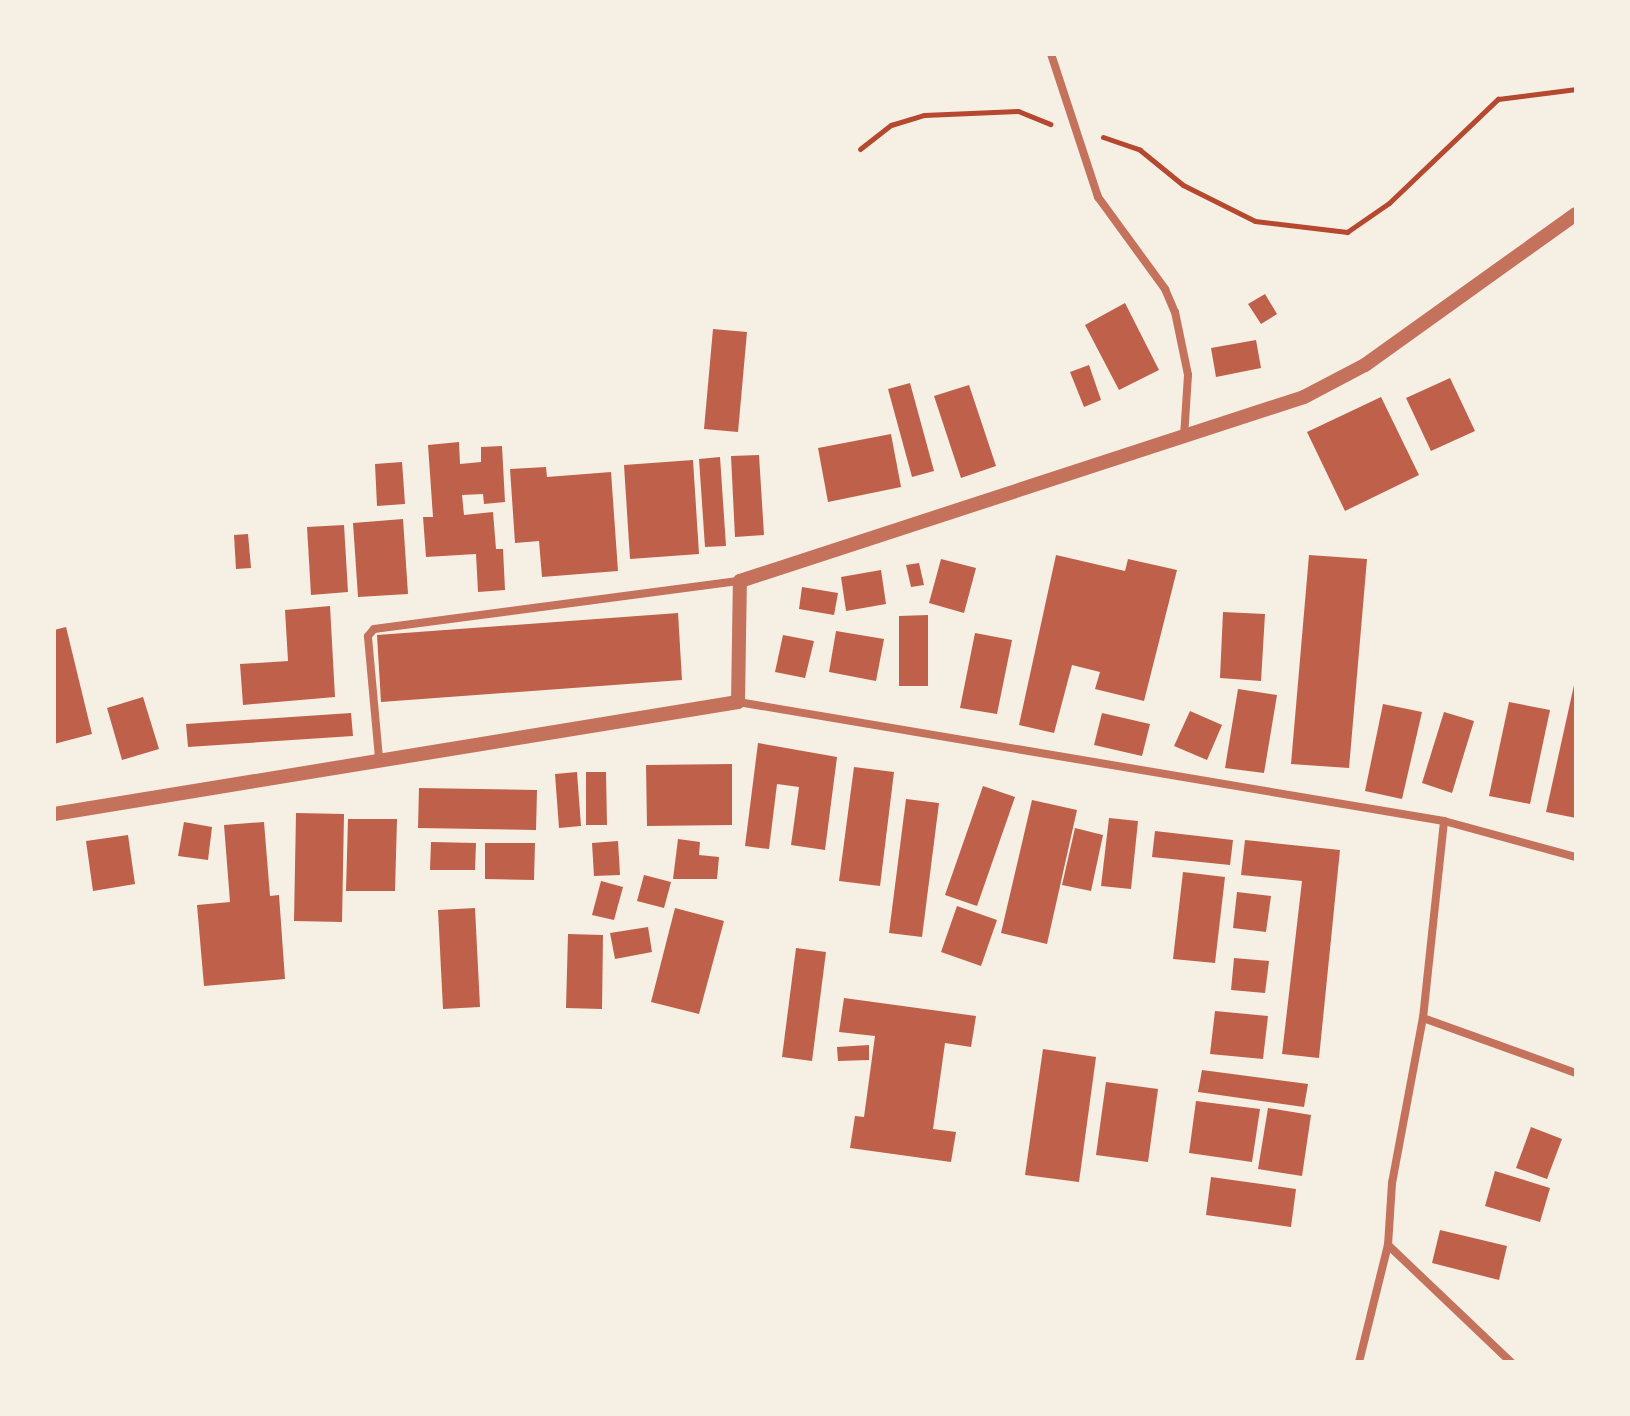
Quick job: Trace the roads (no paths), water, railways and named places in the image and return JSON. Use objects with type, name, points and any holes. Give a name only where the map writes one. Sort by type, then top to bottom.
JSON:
[{"type":"street","points":[[1051,54],[1098,197],[1165,289],[1175,312],[1188,375],[1184,438]]},
{"type":"street","points":[[379,758],[368,636],[374,629],[740,581],[1304,397],[1365,365],[1576,214]]},
{"type":"street","points":[[738,702],[740,581]]},
{"type":"street","points":[[54,814],[379,758],[738,702],[1444,821],[1576,857]]},
{"type":"street","points":[[1359,1362],[1388,1245],[1392,1183],[1423,1018],[1444,821]]},
{"type":"street","points":[[1423,1018],[1576,1073]]},
{"type":"street","points":[[1388,1245],[1511,1362]]}]
